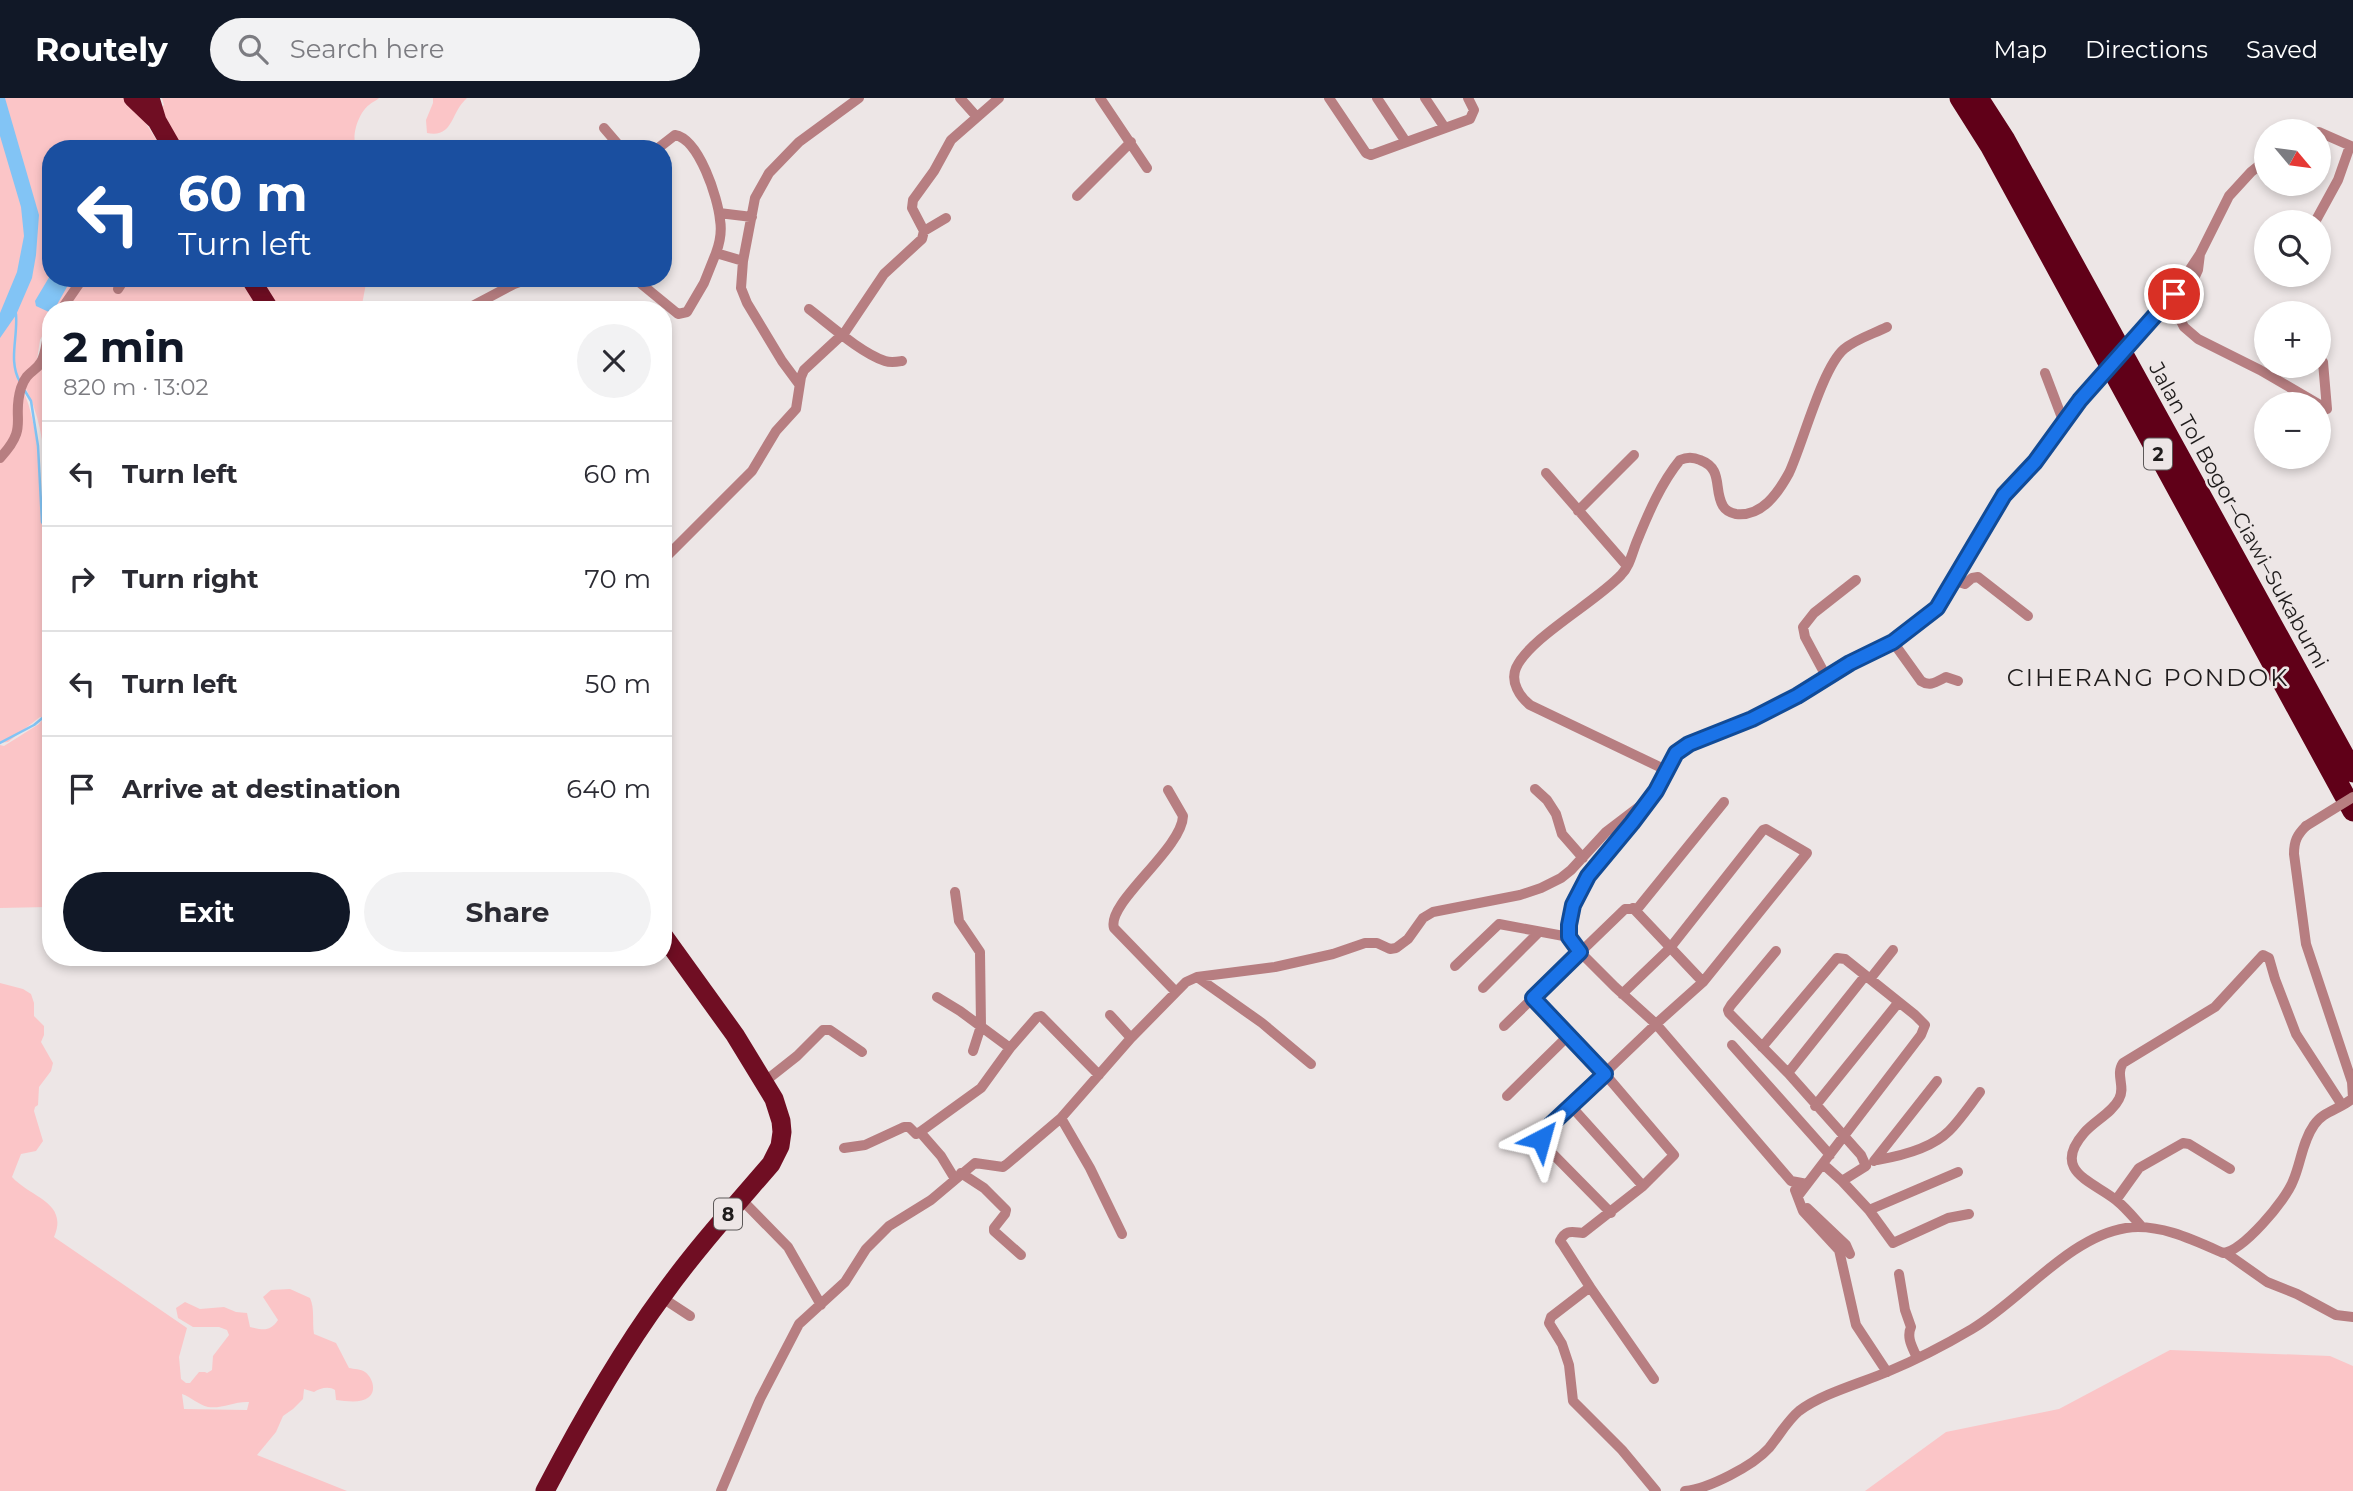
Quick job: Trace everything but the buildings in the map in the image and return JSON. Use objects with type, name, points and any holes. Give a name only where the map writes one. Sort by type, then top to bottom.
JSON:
[{"type":"highway","name":"Jalan Tol Bogor–Ciawi–Sukabumi","points":[[1960,98],[1991,147],[2353,811]]},
{"type":"highway","name":"Jalan Tol Bogor–Ciawi–Sukabumi","points":[[1978,98],[2005,140],[2353,772]]},
{"type":"highway","points":[[140,100],[168,140]]},
{"type":"highway","name":"8","points":[[545,1491],[591,1406],[661,1297],[693,1255],[771,1164],[780,1146],[782,1132],[779,1110],[764,1082],[735,1035],[672,948]]},
{"type":"street","points":[[799,384],[782,361],[747,303],[741,288],[751,217],[758,189],[782,158],[799,142],[859,98]]},
{"type":"street","points":[[960,98],[977,117]]},
{"type":"street","points":[[672,551],[752,471],[776,431],[796,408],[799,384],[808,365],[843,335],[884,274],[922,239],[924,231],[912,208],[913,200],[934,172],[951,140],[999,98]]},
{"type":"street","points":[[1100,98],[1147,168]]},
{"type":"street","points":[[1329,98],[1366,153],[1377,154],[1470,119],[1475,110],[1468,98]]},
{"type":"street","points":[[1377,98],[1406,142]]},
{"type":"street","points":[[1425,98],[1445,128]]},
{"type":"street","points":[[604,128],[614,140]]},
{"type":"street","points":[[669,140],[675,135],[685,139],[703,165],[719,213],[720,239],[704,283],[687,312],[678,314],[672,309]]},
{"type":"street","points":[[2322,210],[2352,147],[2331,137]]},
{"type":"street","points":[[1077,196],[1130,142]]},
{"type":"street","points":[[1887,1372],[1856,1325],[1839,1250],[1803,1211],[1791,1181],[1656,1024],[1580,952],[1569,937],[1573,905],[1588,876],[1659,786],[1676,753],[1689,744],[1768,711],[1850,663],[1893,642],[1937,608],[2004,495],[2035,462],[2080,400],[2167,304],[2200,254],[2229,196],[2254,170]]},
{"type":"street","points":[[719,213],[751,217]]},
{"type":"street","points":[[924,231],[946,218]]},
{"type":"street","points":[[716,253],[743,261]]},
{"type":"street","points":[[2200,254],[2197,270],[2179,311],[2179,317],[2191,334],[2254,369]]},
{"type":"street","points":[[478,301],[508,287]]},
{"type":"street","points":[[645,287],[662,301]]},
{"type":"street","points":[[809,309],[843,335],[883,360],[902,361]]},
{"type":"street","points":[[1666,770],[1530,705],[1519,694],[1514,676],[1521,660],[1540,641],[1611,585],[1627,566],[1657,496],[1674,467],[1685,457],[1698,459],[1712,468],[1718,480],[1722,504],[1728,512],[1749,513],[1769,502],[1789,473],[1824,381],[1841,351],[1887,327]]},
{"type":"street","points":[[0,458],[18,434],[20,392],[25,377],[42,358]]},
{"type":"street","points":[[2045,373],[2064,423]]},
{"type":"street","points":[[2271,378],[2327,409],[2324,378]]},
{"type":"street","points":[[1578,511],[1634,455]]},
{"type":"street","points":[[1546,473],[1627,566]]},
{"type":"street","points":[[1953,580],[1965,584],[1978,577],[2028,616]]},
{"type":"street","points":[[1827,678],[1805,637],[1803,626],[1814,613],[1856,580]]},
{"type":"street","points":[[1893,642],[1920,681],[1931,685],[1946,677],[1958,681]]},
{"type":"street","points":[[1535,789],[1547,800],[1556,814],[1562,834],[1583,858]]},
{"type":"street","points":[[1168,790],[1183,816],[1180,830],[1129,895],[1112,923],[1175,991]]},
{"type":"street","points":[[2226,1253],[2250,1235],[2286,1195],[2294,1181],[2311,1129],[2322,1116],[2353,1098],[2352,1082],[2306,944],[2294,844],[2306,826],[2353,797]]},
{"type":"street","points":[[721,1491],[774,1369],[799,1324],[845,1282],[866,1249],[884,1231],[931,1200],[975,1163],[1003,1167],[1061,1118],[1131,1038],[1186,982],[1197,977],[1275,967],[1334,954],[1366,943],[1396,948],[1410,937],[1423,918],[1433,912],[1529,892],[1561,878],[1606,832],[1648,800]]},
{"type":"street","points":[[1504,1026],[1625,909],[1638,908],[1724,802]]},
{"type":"street","points":[[1611,1213],[1541,1139],[1542,1133],[1703,982],[1807,853],[1766,829],[1763,830],[1670,948],[1622,994]]},
{"type":"street","points":[[956,892],[958,921],[980,952],[981,1026],[974,1051]]},
{"type":"street","points":[[1633,908],[1703,982]]},
{"type":"street","points":[[1455,966],[1499,924],[1569,937]]},
{"type":"street","points":[[1483,988],[1539,932]]},
{"type":"street","points":[[1787,1073],[1893,950]]},
{"type":"street","points":[[1776,951],[1728,1010],[1730,1016],[1844,1135],[1866,1166]]},
{"type":"street","points":[[2143,1227],[2116,1200],[2081,1177],[2074,1168],[2075,1150],[2082,1136],[2120,1099],[2121,1066],[2140,1051],[2208,1012],[2263,955],[2269,958],[2274,979],[2296,1034],[2342,1105]]},
{"type":"street","points":[[1762,1047],[1837,958],[1845,959],[1924,1023],[1924,1031],[1807,1184],[1800,1201]]},
{"type":"street","points":[[1197,977],[1262,1023],[1311,1064]]},
{"type":"street","points":[[937,997],[1010,1048]]},
{"type":"street","points":[[1533,998],[1605,1074],[1674,1155],[1611,1213],[1583,1233],[1566,1232],[1560,1241],[1654,1379]]},
{"type":"street","points":[[1815,1106],[1898,1003]]},
{"type":"street","points":[[1110,1015],[1131,1038]]},
{"type":"street","points":[[844,1148],[865,1145],[904,1127],[909,1127],[916,1134],[920,1132],[972,1096],[1037,1017],[1041,1016],[1099,1075]]},
{"type":"street","points":[[764,1082],[797,1056],[823,1030],[830,1030],[862,1052]]},
{"type":"street","points":[[1507,1096],[1569,1035]]},
{"type":"street","points":[[1732,1045],[1842,1181],[1870,1210],[1894,1243],[1948,1218],[1969,1214]]},
{"type":"street","points":[[1877,1160],[1937,1081]]},
{"type":"street","points":[[1842,1181],[1877,1160],[1901,1156],[1934,1143],[1949,1131],[1980,1092]]},
{"type":"street","points":[[1570,1105],[1643,1186]]},
{"type":"street","points":[[1061,1118],[1090,1168],[1122,1234]]},
{"type":"street","points":[[920,1132],[958,1176],[984,1188],[1006,1210],[994,1228],[1021,1255]]},
{"type":"street","points":[[2116,1200],[2139,1168],[2183,1143],[2230,1169]]},
{"type":"street","points":[[1870,1210],[1958,1172]]},
{"type":"street","points":[[1791,1181],[1807,1184]]},
{"type":"street","points":[[741,1199],[788,1247],[821,1305]]},
{"type":"street","points":[[1800,1201],[1846,1245],[1850,1254]]},
{"type":"street","points":[[1685,1491],[1710,1484],[1761,1456],[1793,1417],[1804,1408],[1942,1346],[1988,1319],[2081,1245],[2123,1229],[2143,1227],[2198,1241],[2226,1253],[2267,1282],[2297,1294],[2336,1315],[2353,1317]]},
{"type":"street","points":[[1899,1274],[1911,1327],[1908,1334],[1917,1358]]},
{"type":"street","points":[[1590,1287],[1551,1317],[1549,1323],[1562,1344],[1569,1366],[1573,1401],[1622,1450],[1656,1491]]},
{"type":"street","points":[[661,1297],[690,1316]]},
{"type":"shaded area","points":[[0,98],[130,98],[156,140],[42,140],[42,287],[75,287],[64,301],[42,301],[42,336],[37,360],[26,373],[14,439],[0,456]]},
{"type":"shaded area","points":[[162,98],[379,98],[365,108],[359,119],[355,140],[172,140],[155,113],[164,105]]},
{"type":"shaded area","points":[[433,98],[467,98],[447,128],[436,134],[427,133],[426,120]]},
{"type":"shaded area","points":[[79,287],[245,287],[253,301],[69,301]]},
{"type":"shaded area","points":[[261,287],[365,287],[363,301],[269,301]]},
{"type":"shaded area","points":[[42,352],[42,439],[35,411],[24,385],[33,373]]},
{"type":"shaded area","points":[[24,393],[37,443],[42,718],[40,717],[8,742],[0,743],[0,463],[11,452],[21,396]]},
{"type":"shaded area","points":[[42,720],[42,907],[0,908],[0,745],[4,746]]},
{"type":"shaded area","points":[[0,983],[31,994],[34,1016],[44,1026],[41,1042],[53,1063],[51,1071],[39,1087],[38,1105],[34,1111],[43,1141],[36,1151],[21,1154],[12,1177],[52,1208],[57,1225],[54,1237],[187,1328],[179,1357],[181,1379],[190,1383],[199,1372],[207,1373],[212,1370],[213,1356],[229,1335],[227,1330],[219,1327],[193,1327],[178,1318],[176,1308],[185,1302],[200,1309],[224,1307],[247,1313],[250,1327],[266,1329],[278,1320],[263,1297],[271,1290],[290,1289],[310,1298],[314,1334],[336,1343],[349,1368],[365,1372],[373,1387],[369,1397],[353,1402],[336,1400],[335,1390],[330,1388],[314,1392],[304,1389],[303,1399],[283,1416],[276,1432],[257,1455],[347,1491],[0,1491]],"holes":[[[182,1394],[208,1407],[249,1402],[247,1410],[184,1409]]]},
{"type":"shaded area","points":[[2170,1350],[2330,1356],[2353,1366],[2353,1491],[1865,1491],[1946,1432],[2059,1409]]},
{"type":"water","points":[[0,98],[5,98],[39,215],[32,278],[16,315],[0,338],[0,313],[17,272],[24,236],[21,207],[0,136]]},
{"type":"water","points":[[43,287],[67,287],[59,301],[42,301],[42,309],[36,306],[35,301]]},
{"type":"waterway","points":[[16,314],[14,358],[20,382]]},
{"type":"waterway","points":[[25,391],[31,401],[38,446],[42,522]]},
{"type":"waterway","points":[[0,743],[42,718]]},
{"type":"district","name":"CIHERANG PONDOK","points":[[2148,677]]},
{"type":"route","points":[[1541,1139],[1542,1133],[1605,1074],[1533,998],[1580,952],[1569,937],[1570,915],[1579,892],[1588,876],[1656,791],[1671,758],[1689,744],[1752,719],[1797,696],[1850,663],[1886,646],[1937,608],[2004,495],[2035,462],[2080,400],[2174,294]]}]
